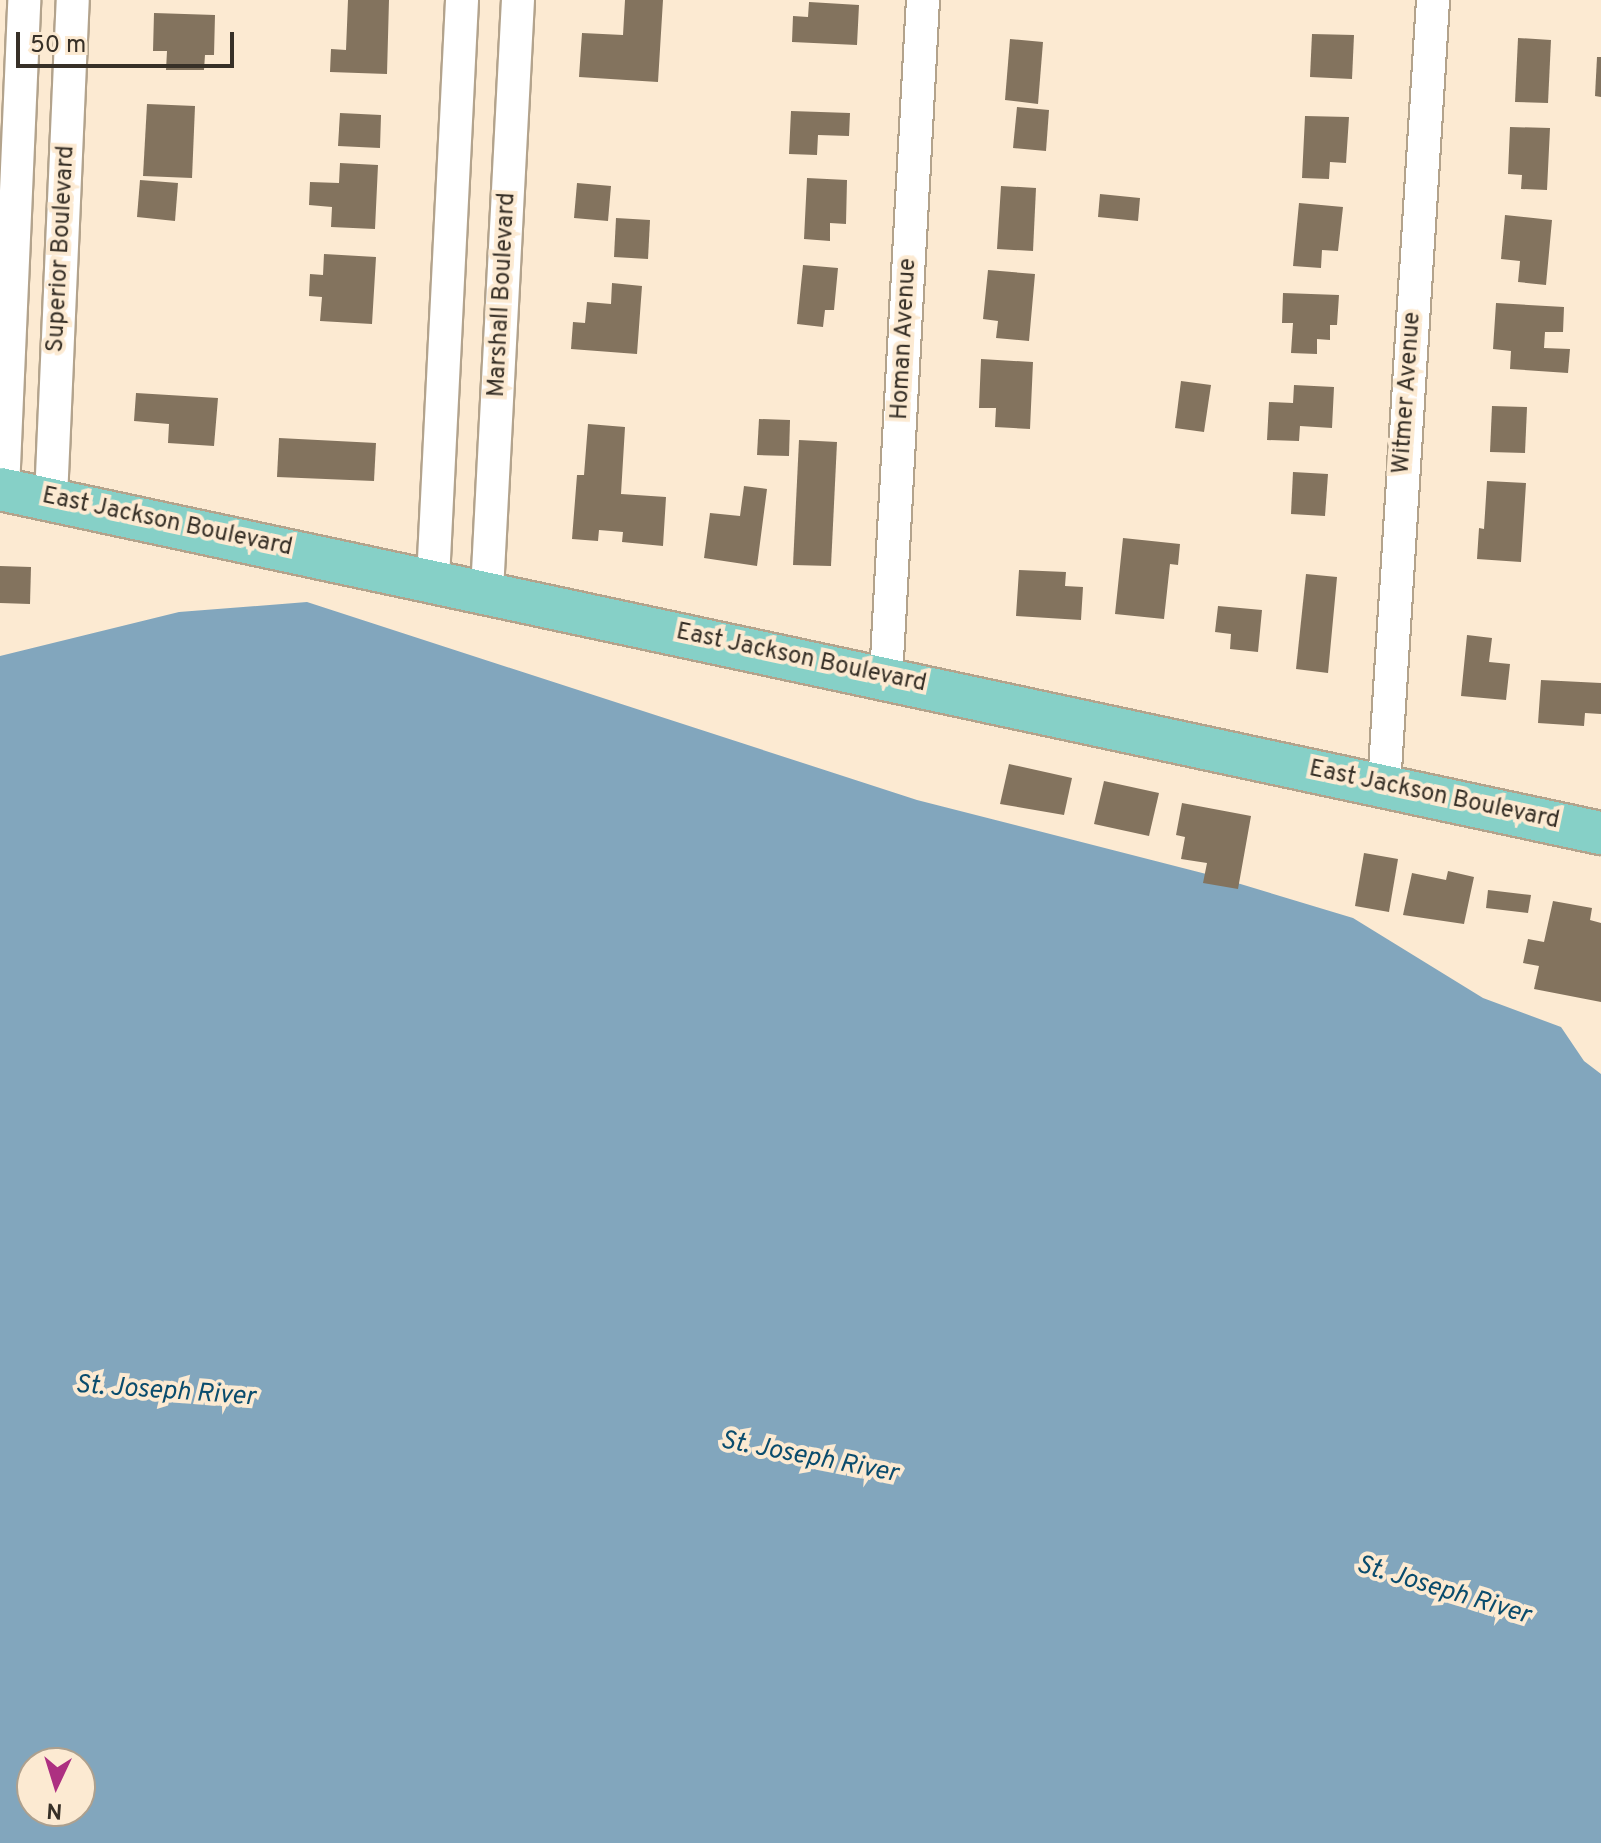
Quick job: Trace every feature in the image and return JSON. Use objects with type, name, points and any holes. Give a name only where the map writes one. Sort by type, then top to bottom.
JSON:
[{"type":"main road","name":"East Jackson Boulevard","points":[[1,489],[433,579],[1601,833]]},
{"type":"street","name":"Superior Boulevard","points":[[1,489],[24,0]]},
{"type":"street","name":"Superior Boulevard","points":[[51,498],[73,0]]},
{"type":"street","points":[[433,579],[462,0]]},
{"type":"street","name":"Marshall Boulevard","points":[[487,591],[518,0]]},
{"type":"street","name":"Homan Avenue","points":[[886,678],[923,0]]},
{"type":"street","name":"Witmer Avenue","points":[[1384,786],[1433,0]]},
{"type":"water","name":"St. Joseph River","points":[[307,602],[917,800],[1214,876],[1353,918],[1483,998],[1561,1027],[1584,1061],[1601,1074],[1601,1843],[0,1843],[0,656],[179,612]]},
{"type":"building","points":[[348,0],[389,0],[387,74],[330,72],[331,49],[346,50]]},
{"type":"building","points":[[625,0],[663,0],[658,82],[579,77],[582,33],[623,35]]},
{"type":"building","points":[[809,2],[859,5],[857,45],[792,42],[793,16],[808,17]]},
{"type":"building","points":[[154,13],[215,15],[214,55],[205,55],[204,70],[166,70],[167,51],[153,51]]},
{"type":"building","points":[[1312,34],[1354,35],[1352,79],[1310,77]]},
{"type":"building","points":[[1518,38],[1551,40],[1548,103],[1515,102]]},
{"type":"building","points":[[1010,39],[1043,42],[1038,104],[1005,100]]},
{"type":"building","points":[[1597,57],[1601,57],[1601,97],[1595,96]]},
{"type":"building","points":[[147,104],[195,106],[192,178],[143,176]]},
{"type":"building","points":[[1017,107],[1049,110],[1046,151],[1013,148]]},
{"type":"building","points":[[791,111],[850,113],[849,136],[818,135],[817,155],[789,154]]},
{"type":"building","points":[[340,113],[381,115],[380,148],[338,146]]},
{"type":"building","points":[[1305,116],[1349,117],[1346,163],[1330,162],[1329,179],[1302,178]]},
{"type":"building","points":[[1510,127],[1550,128],[1547,190],[1521,189],[1522,175],[1508,174]]},
{"type":"building","points":[[340,163],[378,165],[375,229],[331,227],[332,207],[309,205],[310,182],[339,183]]},
{"type":"building","points":[[807,178],[847,180],[846,224],[830,223],[830,241],[804,239]]},
{"type":"building","points":[[140,180],[178,183],[175,221],[137,217]]},
{"type":"building","points":[[577,183],[611,186],[608,221],[574,218]]},
{"type":"building","points":[[1001,186],[1036,188],[1033,251],[997,249]]},
{"type":"building","points":[[1100,194],[1140,198],[1138,221],[1098,217]]},
{"type":"building","points":[[1299,203],[1343,207],[1338,251],[1322,250],[1321,268],[1293,266]]},
{"type":"building","points":[[1505,215],[1552,220],[1546,285],[1518,282],[1520,261],[1501,259]]},
{"type":"building","points":[[616,218],[650,220],[648,259],[614,257]]},
{"type":"building","points":[[324,254],[376,257],[372,324],[320,321],[322,297],[309,296],[310,274],[323,275]]},
{"type":"building","points":[[803,265],[838,268],[834,310],[825,310],[823,327],[797,324]]},
{"type":"building","points":[[988,270],[1035,274],[1029,341],[996,338],[998,321],[983,319]]},
{"type":"building","points":[[612,283],[642,286],[637,354],[571,349],[573,322],[585,323],[587,302],[611,304]]},
{"type":"building","points":[[1283,293],[1339,295],[1337,325],[1330,325],[1330,340],[1317,339],[1317,354],[1291,353],[1293,323],[1282,323]]},
{"type":"building","points":[[1496,303],[1564,307],[1563,332],[1545,332],[1544,348],[1570,349],[1568,373],[1510,369],[1511,351],[1493,349]]},
{"type":"building","points":[[981,359],[1033,362],[1030,429],[995,427],[996,408],[979,408]]},
{"type":"building","points":[[1181,381],[1211,385],[1204,432],[1175,428]]},
{"type":"building","points":[[1294,385],[1334,387],[1332,428],[1300,426],[1299,441],[1267,440],[1269,402],[1293,403]]},
{"type":"building","points":[[136,393],[218,398],[214,446],[168,443],[169,424],[134,421]]},
{"type":"building","points":[[1492,406],[1527,407],[1525,453],[1490,452]]},
{"type":"building","points":[[759,419],[790,420],[789,456],[757,455]]},
{"type":"building","points":[[588,424],[625,427],[621,494],[666,497],[663,546],[622,542],[623,532],[599,530],[598,541],[572,539],[577,475],[584,475]]},
{"type":"building","points":[[279,438],[376,443],[374,481],[277,477]]},
{"type":"building","points":[[799,440],[837,442],[831,566],[793,565]]},
{"type":"building","points":[[1293,472],[1328,474],[1325,516],[1291,514]]},
{"type":"building","points":[[1487,481],[1526,483],[1521,562],[1477,559],[1479,528],[1484,529]]},
{"type":"building","points":[[744,486],[767,489],[757,566],[704,558],[710,513],[740,516]]},
{"type":"building","points":[[1123,538],[1180,544],[1178,565],[1170,564],[1164,619],[1115,614]]},
{"type":"building","points":[[0,566],[31,567],[30,604],[0,603]]},
{"type":"building","points":[[1019,570],[1066,572],[1065,586],[1083,587],[1081,620],[1016,616]]},
{"type":"building","points":[[1306,574],[1337,577],[1328,673],[1296,669]]},
{"type":"building","points":[[1218,606],[1262,610],[1258,652],[1230,649],[1231,634],[1215,632]]},
{"type":"building","points":[[1467,635],[1492,638],[1489,662],[1510,664],[1506,700],[1461,696]]},
{"type":"building","points":[[1541,680],[1601,683],[1601,714],[1585,713],[1584,726],[1538,723]]},
{"type":"building","points":[[1009,764],[1072,778],[1064,815],[1000,804]]},
{"type":"building","points":[[1104,781],[1159,793],[1149,836],[1094,824]]},
{"type":"building","points":[[1182,803],[1251,816],[1238,889],[1203,883],[1207,863],[1181,859],[1185,837],[1176,835]]},
{"type":"building","points":[[1364,853],[1398,859],[1389,912],[1355,906]]},
{"type":"building","points":[[1448,871],[1474,877],[1464,924],[1403,915],[1412,873],[1446,880]]},
{"type":"building","points":[[1488,890],[1531,895],[1528,913],[1486,908]]},
{"type":"building","points":[[1553,901],[1592,908],[1590,920],[1601,923],[1601,1002],[1534,989],[1539,966],[1523,963],[1528,939],[1544,942]]}]
